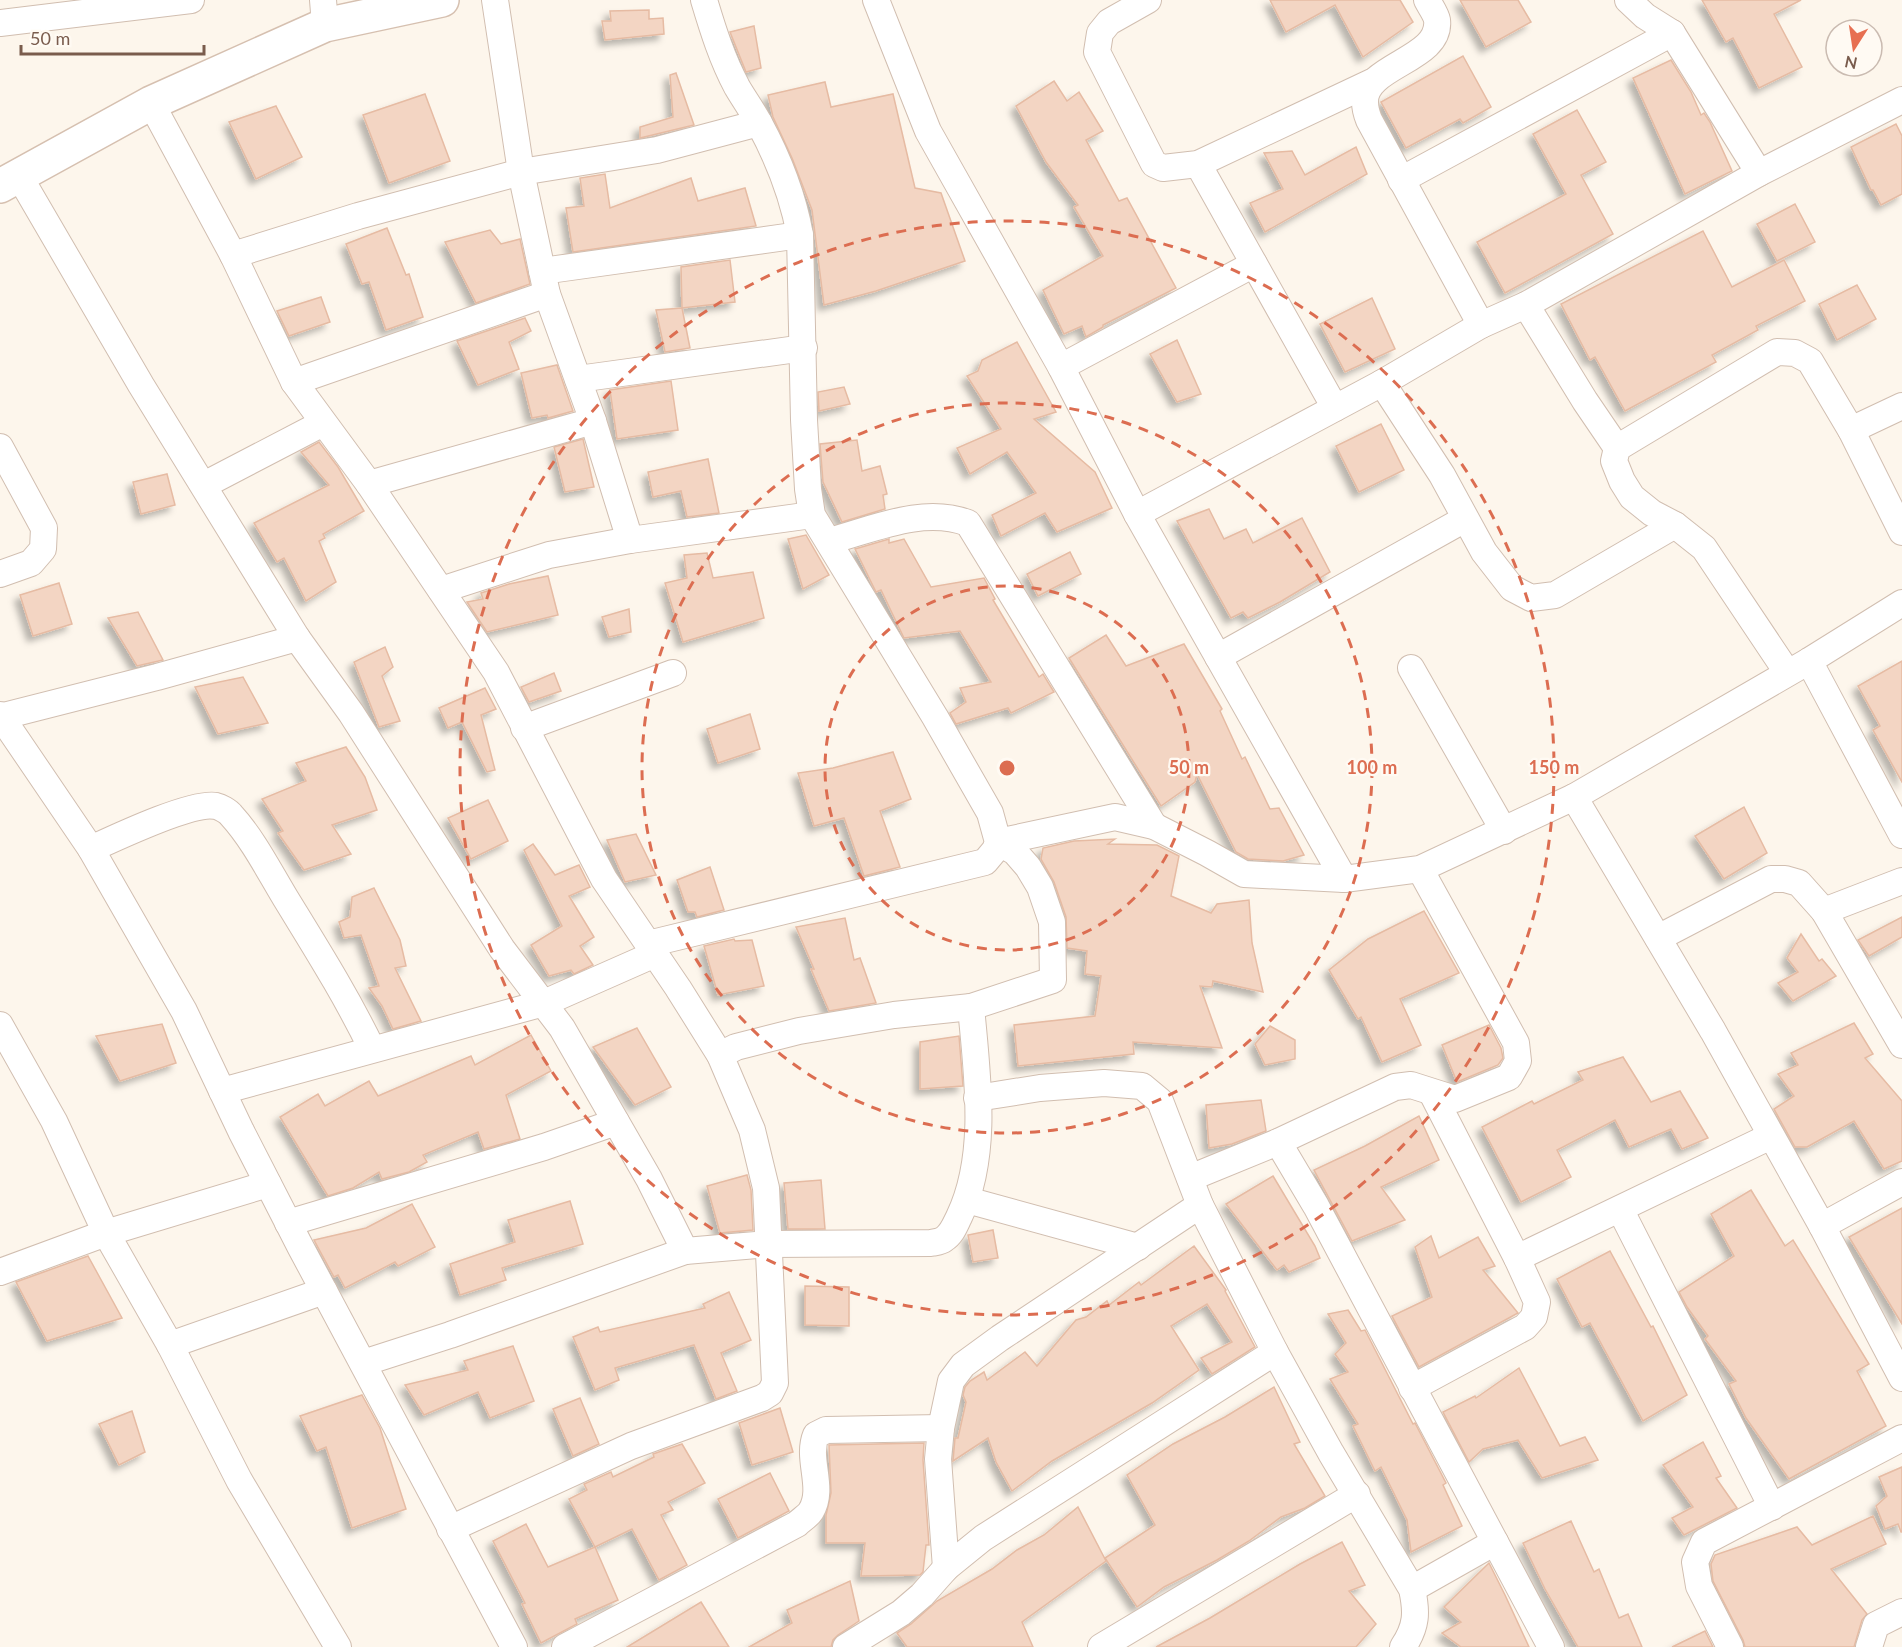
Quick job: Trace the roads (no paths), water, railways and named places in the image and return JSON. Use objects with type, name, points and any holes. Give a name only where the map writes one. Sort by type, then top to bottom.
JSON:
[{"type":"street","points":[[0,23],[91,6],[183,0]]},
{"type":"street","points":[[442,0],[324,12],[151,102],[9,180],[112,336],[297,639],[351,713],[502,949],[562,1028],[649,1179],[685,1251]]},
{"type":"street","points":[[495,0],[521,172],[545,283],[593,421],[630,540]]},
{"type":"street","points":[[222,1091],[544,1003],[652,949],[985,862],[995,850],[998,842],[990,813],[935,717],[812,515],[808,489],[805,432],[800,236],[796,210],[781,169],[759,123],[736,86],[716,41],[704,0]]},
{"type":"street","points":[[876,0],[928,131],[1061,367],[1137,514],[1344,879]]},
{"type":"street","points":[[1148,0],[1109,22],[1100,33],[1096,52],[1154,164],[1163,168],[1198,164],[1372,82],[1426,46],[1436,34],[1437,19],[1426,0]]},
{"type":"street","points":[[1629,0],[1645,16],[1672,33],[1759,173]]},
{"type":"street","points":[[1401,180],[1672,33]]},
{"type":"street","points":[[1372,82],[1364,101],[1369,120],[1481,325]]},
{"type":"street","points":[[1137,514],[1382,383],[1481,325],[1526,305],[1759,173],[1902,100]]},
{"type":"street","points":[[151,102],[233,255],[294,382],[369,484],[496,672],[604,879],[720,1055],[752,1130],[766,1188],[775,1383],[770,1393],[762,1398],[631,1446],[450,1529]]},
{"type":"street","points":[[233,255],[358,216],[521,172],[657,150],[759,123]]},
{"type":"street","points":[[1198,164],[1335,408]]},
{"type":"street","points":[[294,382],[545,283],[800,236]]},
{"type":"street","points":[[1061,367],[1254,264]]},
{"type":"street","points":[[1526,305],[1617,448]]},
{"type":"street","points":[[578,379],[804,348]]},
{"type":"street","points":[[1902,532],[1851,430],[1810,361],[1795,353],[1777,352],[1617,448],[1614,461],[1632,497],[1652,513],[1675,525],[1704,548],[1798,666],[1902,835]]},
{"type":"street","points":[[1382,383],[1442,475],[1484,552],[1512,588],[1531,598],[1555,595],[1675,525]]},
{"type":"street","points":[[1851,430],[1902,406]]},
{"type":"street","points":[[369,484],[593,421]]},
{"type":"street","points":[[204,485],[323,423]]},
{"type":"street","points":[[0,447],[44,528],[42,549],[31,563],[0,574]]},
{"type":"street","points":[[441,590],[549,555],[630,540],[812,515]]},
{"type":"street","points":[[829,541],[920,516],[954,518],[968,523],[1154,826]]},
{"type":"street","points":[[1218,657],[1465,519]]},
{"type":"street","points":[[998,842],[1114,817],[1154,826],[1244,874],[1344,879],[1420,869],[1574,797],[1680,737],[1902,603]]},
{"type":"street","points":[[297,639],[0,716],[91,849],[184,1011],[268,1185],[450,1529],[494,1605],[514,1647]]},
{"type":"street","points":[[1411,668],[1504,831]]},
{"type":"street","points":[[524,728],[673,673]]},
{"type":"street","points":[[1574,797],[1713,1031],[1900,1370]]},
{"type":"street","points":[[91,849],[169,816],[201,807],[215,806],[230,813],[254,847],[305,930],[362,1027],[372,1049]]},
{"type":"street","points":[[720,1055],[736,1047],[799,1031],[894,1015],[971,1007],[1053,980],[1052,922],[1040,887],[1028,867],[1015,852],[998,842]]},
{"type":"street","points":[[1190,1178],[1278,1142],[1395,1087],[1411,1085],[1455,1099],[1509,1077],[1518,1061],[1516,1043],[1420,869]]},
{"type":"street","points":[[1658,938],[1771,879],[1785,879],[1799,883],[1824,911],[1902,1045]]},
{"type":"street","points":[[1824,911],[1902,881]]},
{"type":"street","points":[[363,1363],[450,1335],[685,1251],[769,1244],[931,1243],[943,1240],[952,1233],[967,1200],[976,1163],[977,1098],[971,1007]]},
{"type":"street","points":[[0,1025],[54,1121],[106,1233],[170,1345],[239,1480],[338,1647]]},
{"type":"street","points":[[977,1098],[1040,1088],[1104,1083],[1142,1086],[1160,1101],[1200,1205],[1275,1352],[1331,1453],[1412,1589],[1417,1612],[1408,1640],[1403,1647]]},
{"type":"street","points":[[1412,1388],[1525,1327],[1534,1317],[1537,1302],[1517,1258],[1432,1093]]},
{"type":"street","points":[[288,1223],[544,1147],[616,1122]]},
{"type":"street","points":[[1517,1258],[1771,1136]]},
{"type":"street","points":[[1278,1142],[1316,1206],[1551,1647]]},
{"type":"street","points":[[1822,1226],[1902,1182]]},
{"type":"street","points":[[0,1272],[106,1233],[268,1185]]},
{"type":"street","points":[[967,1200],[1138,1247]]},
{"type":"street","points":[[946,1568],[938,1459],[941,1428],[951,1381],[963,1365],[1200,1205]]},
{"type":"street","points":[[1620,1209],[1772,1507]]},
{"type":"street","points":[[170,1345],[324,1291]]},
{"type":"street","points":[[846,1647],[875,1639],[922,1595],[946,1568],[983,1538],[1275,1352]]},
{"type":"street","points":[[565,1647],[797,1524],[811,1513],[816,1496],[812,1445],[816,1435],[826,1430],[941,1428]]},
{"type":"street","points":[[1730,1647],[1699,1586],[1695,1562],[1704,1542],[1902,1438]]},
{"type":"street","points":[[1101,1647],[1357,1494]]},
{"type":"street","points":[[1412,1589],[1495,1542]]},
{"type":"street","points":[[1869,1647],[1876,1625],[1902,1612]]}]
